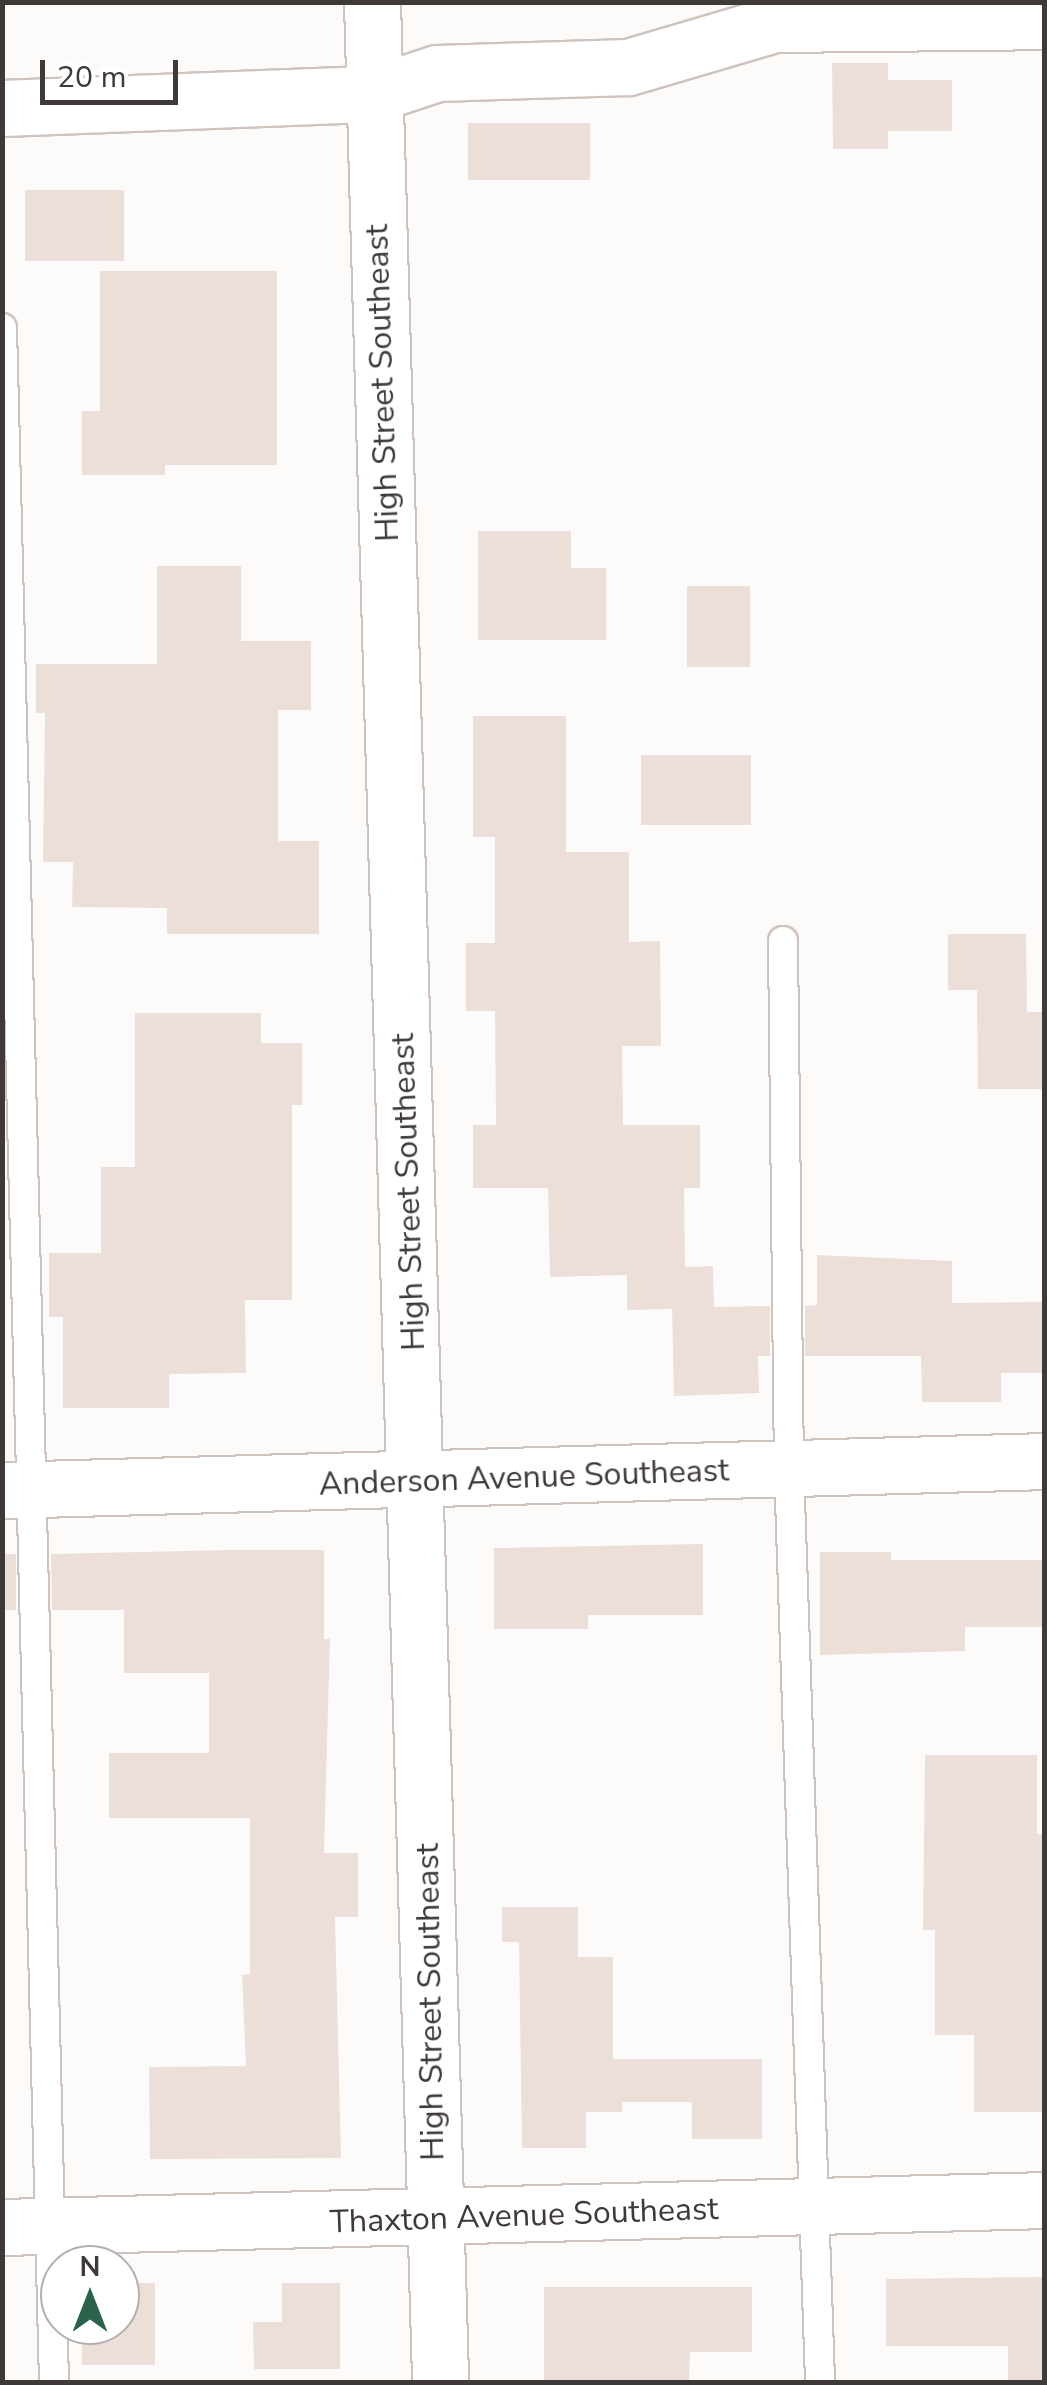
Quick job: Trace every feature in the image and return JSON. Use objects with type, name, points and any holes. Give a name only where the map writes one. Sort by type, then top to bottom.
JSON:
[{"type":"street","name":"High Street Southeast","points":[[372,2],[418,1483],[440,2382]]},
{"type":"street","points":[[2,108],[374,94],[437,74],[628,66],[774,24],[1044,21]]},
{"type":"street","name":"Anderson Avenue Southeast","points":[[16,1490],[418,1483],[1044,1461]]},
{"type":"street","name":"Thaxton Avenue Southeast","points":[[26,2227],[436,2220],[1044,2200]]},
{"type":"lane","points":[[2,328],[26,2227],[54,2382]]},
{"type":"lane","points":[[782,941],[790,1470],[820,2382]]},
{"type":"building","points":[[832,63],[888,63],[888,80],[952,80],[952,131],[888,131],[888,149],[833,149]]},
{"type":"building","points":[[468,123],[590,123],[590,180],[468,180]]},
{"type":"building","points":[[25,190],[124,190],[124,261],[25,261]]},
{"type":"building","points":[[100,271],[277,271],[277,465],[165,465],[165,475],[82,475],[82,411],[100,411]]},
{"type":"building","points":[[478,531],[571,531],[571,568],[606,568],[606,640],[478,640]]},
{"type":"building","points":[[157,566],[241,566],[241,641],[311,641],[311,710],[278,710],[278,841],[319,841],[319,934],[167,934],[167,908],[72,907],[73,862],[43,862],[45,713],[36,713],[36,664],[157,664]]},
{"type":"building","points":[[687,586],[750,586],[750,667],[687,667]]},
{"type":"building","points":[[473,716],[566,716],[566,852],[629,852],[629,942],[660,941],[661,1046],[622,1046],[623,1125],[700,1125],[700,1188],[684,1188],[685,1267],[713,1266],[714,1307],[770,1306],[770,1356],[758,1356],[759,1393],[674,1396],[672,1309],[627,1310],[627,1275],[550,1277],[548,1188],[473,1188],[473,1125],[496,1125],[495,1011],[466,1011],[466,943],[495,943],[495,837],[473,837]]},
{"type":"building","points":[[641,755],[751,755],[751,825],[641,825]]},
{"type":"building","points":[[948,934],[1026,934],[1027,1012],[1044,1012],[1044,1089],[978,1089],[977,990],[948,990]]},
{"type":"building","points":[[135,1013],[261,1013],[261,1043],[302,1043],[302,1105],[292,1105],[292,1300],[245,1300],[246,1373],[169,1374],[169,1408],[63,1408],[63,1317],[49,1317],[49,1253],[101,1253],[101,1167],[135,1167]]},
{"type":"building","points":[[817,1255],[952,1261],[952,1303],[1044,1302],[1044,1373],[1001,1373],[1001,1402],[922,1402],[921,1356],[805,1356],[805,1306],[817,1305]]},
{"type":"building","points":[[703,1544],[703,1615],[588,1615],[588,1629],[494,1629],[494,1548]]},
{"type":"building","points":[[324,1550],[324,1639],[330,1639],[324,1853],[358,1853],[358,1917],[335,1917],[341,2158],[150,2159],[149,2067],[246,2066],[242,1975],[250,1974],[250,1818],[109,1818],[109,1753],[209,1753],[209,1673],[124,1673],[124,1610],[52,1610],[51,1554]]},
{"type":"building","points":[[820,1552],[891,1552],[891,1560],[1044,1560],[1044,1627],[965,1627],[965,1651],[820,1655]]},
{"type":"building","points":[[2,1554],[16,1554],[16,1610],[2,1610]]},
{"type":"building","points":[[925,1755],[1037,1755],[1037,1834],[1044,1834],[1044,2112],[974,2112],[974,2035],[935,2035],[935,1930],[923,1930]]},
{"type":"building","points":[[502,1907],[578,1907],[578,1957],[613,1957],[613,2059],[762,2059],[762,2139],[692,2139],[692,2102],[622,2102],[622,2112],[586,2112],[586,2148],[522,2148],[519,1942],[502,1942]]},
{"type":"building","points":[[1044,2277],[1044,2382],[1008,2382],[1008,2346],[886,2346],[886,2279]]},
{"type":"building","points":[[140,2283],[155,2283],[155,2365],[82,2365],[82,2345],[140,2345]]},
{"type":"building","points":[[282,2283],[340,2283],[340,2369],[254,2369],[253,2322],[282,2322]]},
{"type":"building","points":[[544,2287],[752,2287],[752,2352],[690,2352],[689,2382],[544,2382]]}]
